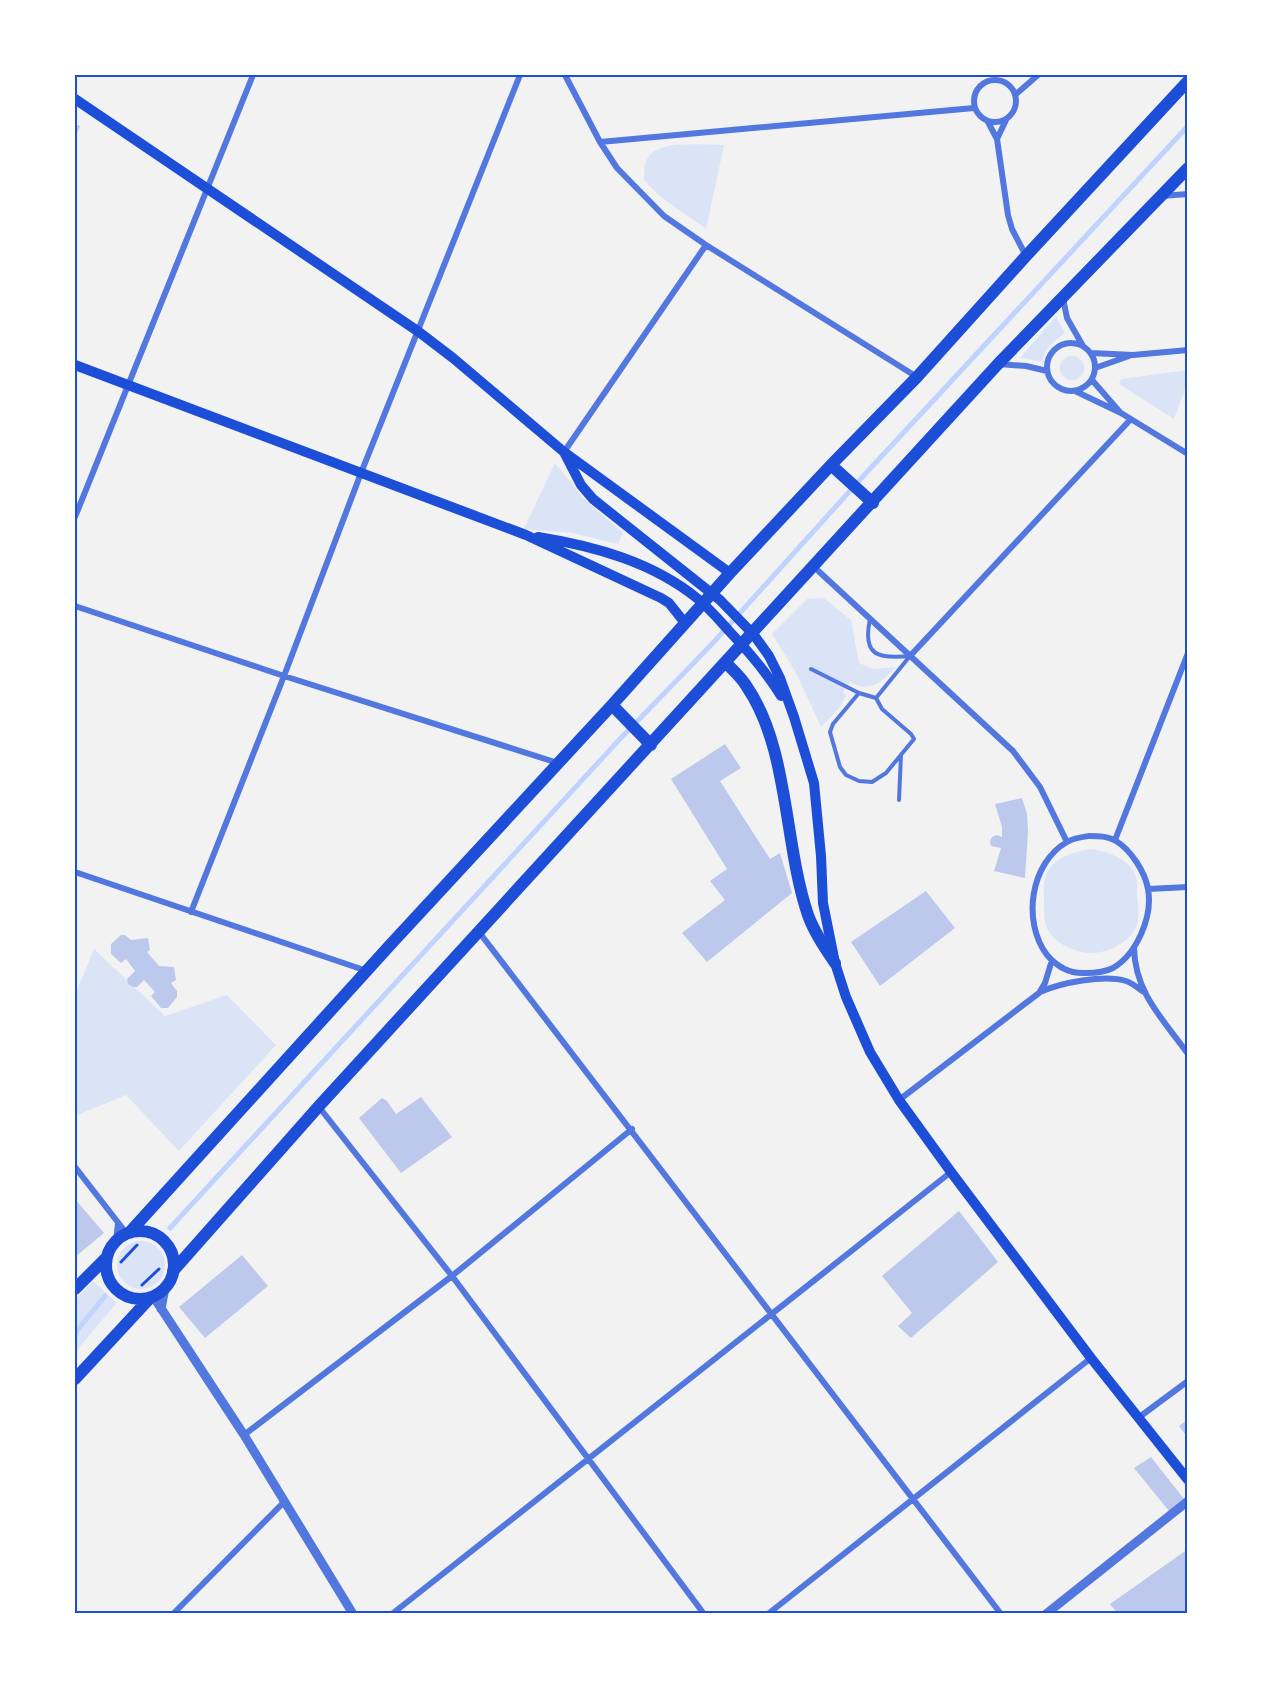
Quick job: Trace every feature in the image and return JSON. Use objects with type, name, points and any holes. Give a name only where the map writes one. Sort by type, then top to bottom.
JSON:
[{"type":"main road","points":[[75,1289],[107,1257],[116,1242],[128,1234],[612,705],[729,573],[917,377],[1188,81]]},
{"type":"main road","points":[[75,99],[419,332],[564,452],[729,573]]},
{"type":"main road","points":[[169,1267],[651,745],[998,364],[1188,168]]},
{"type":"main road","points":[[75,365],[526,535],[661,598],[669,603],[685,623]]},
{"type":"main road","points":[[564,452],[581,485],[593,499],[720,600],[754,636],[769,656],[780,678],[794,717],[814,783],[823,903],[835,963],[846,997],[870,1052],[899,1100],[951,1172],[1091,1358],[1188,1480]]},
{"type":"main road","points":[[831,465],[873,503]]},
{"type":"main road","points":[[526,535],[577,543],[648,568],[676,584],[699,600],[759,663],[794,717]]},
{"type":"main road","points":[[726,663],[746,685],[758,704],[768,730],[799,881],[809,916],[835,963]]},
{"type":"main road","points":[[612,705],[651,745]]},
{"type":"main road","points":[[75,1379],[152,1296],[165,1288],[171,1279],[169,1267],[171,1252],[160,1238],[144,1232],[128,1234]]},
{"type":"main road","points":[[107,1257],[106,1272],[114,1287],[129,1297],[137,1299],[152,1296]]},
{"type":"street","points":[[75,516],[253,75]]},
{"type":"street","points":[[191,912],[361,473],[520,75]]},
{"type":"street","points":[[565,75],[600,142],[617,168],[664,216],[706,245],[917,377]]},
{"type":"street","points":[[1016,94],[1038,75]]},
{"type":"street","points":[[997,139],[1006,120],[1015,109],[1016,94],[1005,82],[988,78],[976,92],[974,108],[988,122],[997,139],[1008,215],[1012,229],[1026,256]]},
{"type":"street","points":[[600,142],[974,108]]},
{"type":"street","points":[[988,122],[999,123],[1006,120]]},
{"type":"street","points":[[1159,196],[1188,194]]},
{"type":"street","points":[[564,452],[706,245]]},
{"type":"street","points":[[1063,295],[1067,318],[1083,346],[1091,353],[1095,368],[1092,380],[1085,387],[1075,391],[1067,391],[1053,384],[1047,371],[1047,362],[1051,353],[1066,343],[1083,346]]},
{"type":"street","points":[[1091,353],[1133,355],[1188,350]]},
{"type":"street","points":[[1095,368],[1133,355]]},
{"type":"street","points":[[998,364],[1026,366],[1047,371]]},
{"type":"street","points":[[1092,380],[1130,420],[1188,454]]},
{"type":"street","points":[[1075,391],[1121,413]]},
{"type":"street","points":[[911,655],[1130,420]]},
{"type":"street","points":[[813,566],[1013,751],[1040,787],[1067,842]]},
{"type":"street","points":[[75,606],[284,676],[558,763]]},
{"type":"street","points":[[1115,840],[1188,653]]},
{"type":"street","points":[[1089,836],[1101,836],[1115,840],[1137,862],[1143,874],[1148,889],[1148,908],[1134,948],[1124,961],[1111,969],[1077,974],[1063,969],[1052,960],[1043,949],[1037,934],[1032,916],[1033,901],[1040,876],[1056,850],[1067,842],[1089,836]]},
{"type":"street","points":[[75,872],[368,971]]},
{"type":"street","points":[[1148,889],[1188,887]]},
{"type":"street","points":[[479,932],[1001,1614]]},
{"type":"street","points":[[1134,948],[1134,964],[1143,991],[1188,1054]]},
{"type":"street","points":[[1039,993],[1045,983],[1052,960]]},
{"type":"street","points":[[899,1100],[1039,993],[1061,984],[1114,979],[1131,983],[1143,991]]},
{"type":"street","points":[[319,1106],[452,1276],[704,1614]]},
{"type":"street","points":[[244,1435],[452,1276],[632,1129]]},
{"type":"street","points":[[75,1167],[128,1234]]},
{"type":"street","points":[[392,1614],[951,1172]]},
{"type":"street","points":[[116,1242],[118,1224]]},
{"type":"street","points":[[161,1309],[165,1288]]},
{"type":"street","points":[[152,1296],[244,1435],[353,1614]]},
{"type":"street","points":[[768,1614],[1091,1358]]},
{"type":"street","points":[[1138,1418],[1188,1381]]},
{"type":"street","points":[[1046,1614],[1188,1501]]},
{"type":"street","points":[[173,1614],[284,1502]]},
{"type":"lane","points":[[870,618],[867,633],[869,647],[876,655],[888,658],[911,655]]},
{"type":"lane","points":[[876,698],[911,655]]},
{"type":"lane","points":[[811,669],[859,693],[876,698],[882,709],[914,739],[886,773],[872,783],[859,781],[846,775],[840,767],[830,732],[833,724],[859,693]]},
{"type":"lane","points":[[899,800],[902,754]]},
{"type":"path","points":[[117,1265],[141,1241]]},
{"type":"path","points":[[138,1288],[169,1267]]},
{"type":"shaded area","points":[[684,144],[724,145],[706,229],[658,195],[644,180],[646,161],[655,151]]},
{"type":"shaded area","points":[[1056,316],[1065,333],[1053,342],[1043,362],[1020,358]]},
{"type":"shaded area","points":[[1072,356],[1077,357],[1083,363],[1083,373],[1077,379],[1072,380],[1067,379],[1061,373],[1060,368],[1061,363],[1067,357]]},
{"type":"shaded area","points":[[1188,370],[1188,381],[1174,419],[1119,384],[1121,379]]},
{"type":"shaded area","points":[[555,463],[586,501],[623,533],[618,544],[573,533],[524,529]]},
{"type":"shaded area","points":[[824,598],[851,620],[859,663],[874,669],[896,667],[881,681],[870,686],[864,687],[850,682],[843,691],[846,696],[840,707],[821,727],[795,671],[772,634],[807,599]]},
{"type":"shaded area","points":[[1093,849],[1117,857],[1132,868],[1137,879],[1139,915],[1133,933],[1119,945],[1092,953],[1071,948],[1052,936],[1045,921],[1044,889],[1048,871],[1058,860],[1079,851]]},
{"type":"shaded area","points":[[94,949],[165,1016],[227,995],[276,1045],[179,1151],[126,1095],[75,1116],[75,995]]},
{"type":"shaded area","points":[[141,1241],[158,1248],[165,1265],[158,1282],[141,1289],[124,1282],[117,1265],[124,1248]]},
{"type":"shaded area","points":[[93,1281],[117,1303],[75,1352],[75,1300]]},
{"type":"building","points":[[75,124],[80,126],[75,139]]},
{"type":"building","points":[[725,744],[741,768],[720,781],[770,859],[780,853],[792,893],[707,962],[682,933],[725,900],[710,881],[727,869],[671,779]]},
{"type":"building","points":[[1022,798],[1027,814],[1028,831],[1025,878],[994,871],[1001,848],[991,846],[990,841],[997,835],[1002,837],[1002,827],[995,804]]},
{"type":"building","points":[[926,891],[955,928],[880,986],[851,942]]},
{"type":"building","points":[[121,935],[131,940],[148,938],[150,950],[147,952],[159,966],[174,967],[176,980],[171,983],[177,991],[177,997],[168,1008],[161,1008],[151,996],[155,992],[144,980],[137,987],[128,984],[127,979],[135,971],[126,959],[121,963],[111,954],[111,944]]},
{"type":"building","points":[[421,1097],[452,1137],[401,1173],[359,1118],[382,1098],[396,1114]]},
{"type":"building","points":[[75,1199],[104,1233],[75,1257]]},
{"type":"building","points":[[959,1211],[998,1262],[911,1338],[898,1326],[912,1313],[882,1276]]},
{"type":"building","points":[[242,1255],[268,1286],[205,1338],[179,1307]]},
{"type":"building","points":[[1188,1419],[1188,1438],[1179,1426]]},
{"type":"building","points":[[1151,1457],[1184,1499],[1169,1511],[1134,1468]]},
{"type":"building","points":[[1188,1549],[1188,1614],[1118,1614],[1110,1604]]},
{"type":"waterway","points":[[170,1228],[619,740],[712,644],[867,472],[1188,126]]},
{"type":"waterway","points":[[75,1333],[105,1296]]}]
